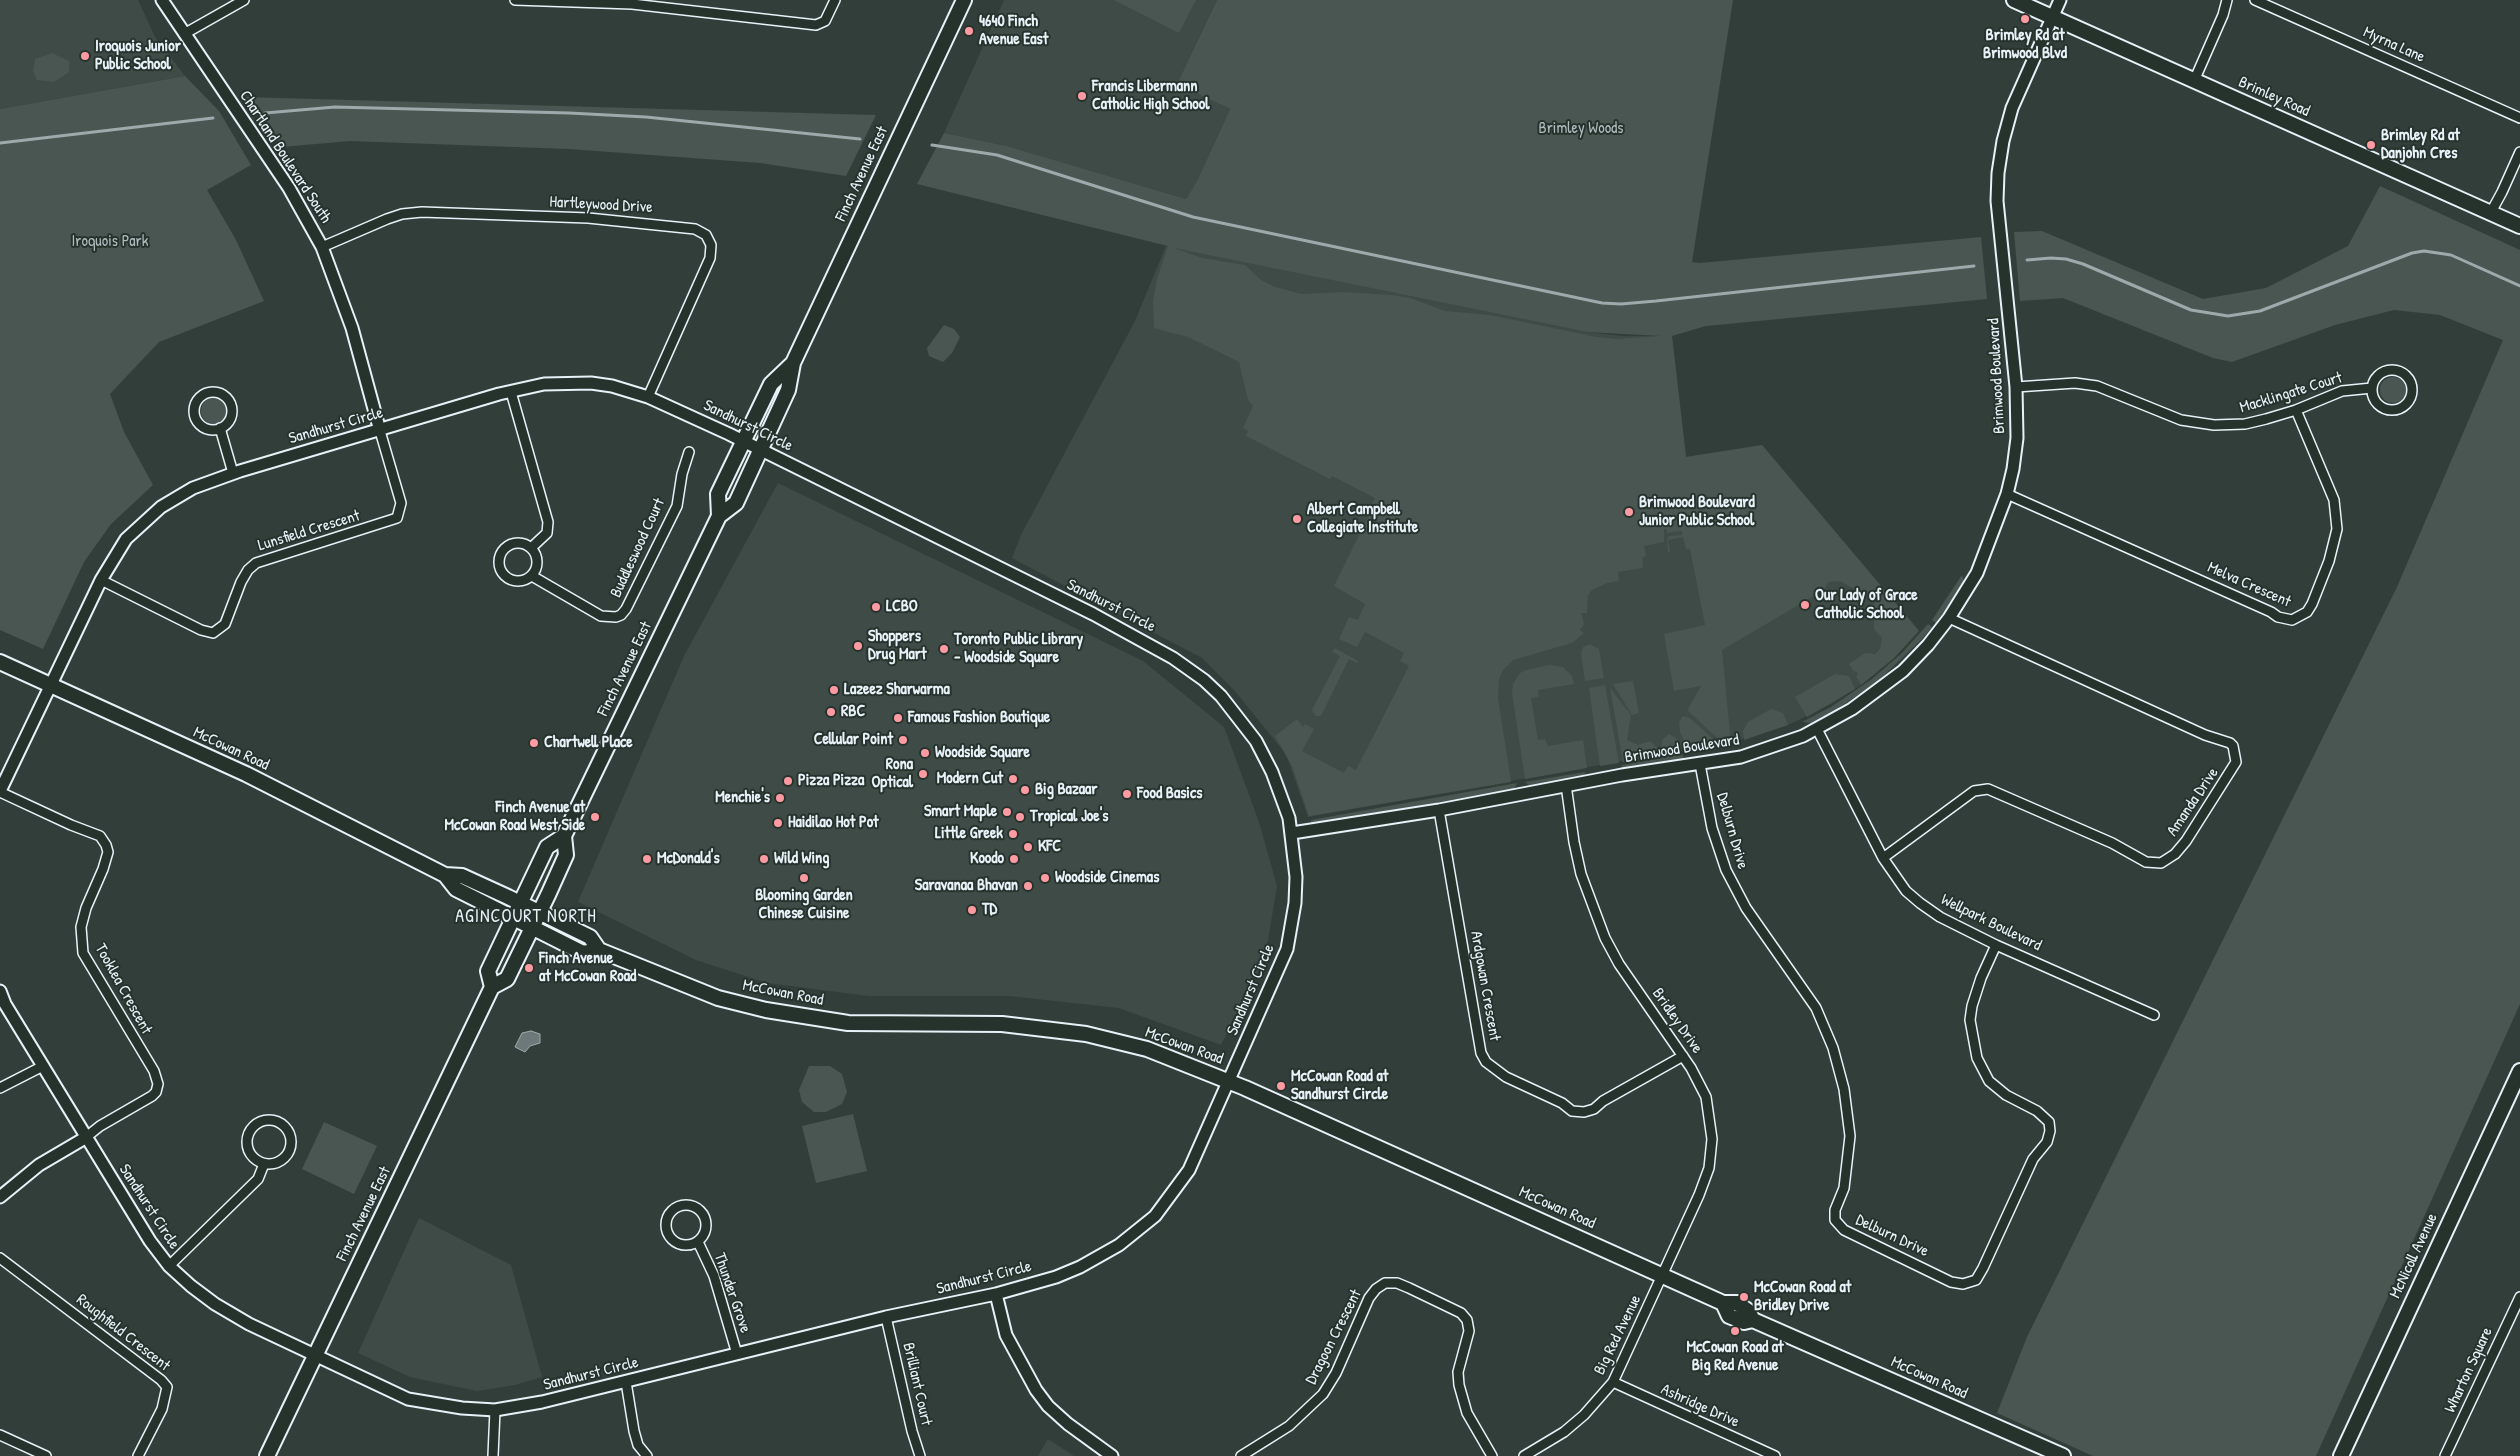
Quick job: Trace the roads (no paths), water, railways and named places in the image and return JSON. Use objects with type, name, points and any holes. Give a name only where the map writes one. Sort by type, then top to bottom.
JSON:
[{"type":"main road","name":"Finch Avenue East","points":[[492,988],[488,971],[547,847],[564,836],[719,516],[736,502],[788,390],[792,363],[964,0]]},
{"type":"main road","name":"Brimley Road","points":[[2014,0],[2520,226]]},
{"type":"main road","name":"Finch Avenue East","points":[[719,516],[718,494],[771,384],[792,363]]},
{"type":"main road","name":"McCowan Road","points":[[0,662],[246,774],[445,875],[462,876],[539,912],[590,937],[599,950],[691,989],[766,1010],[848,1023],[1002,1024],[1086,1034],[1147,1049],[1230,1081],[1662,1276],[1723,1304],[1729,1316],[1744,1322],[1754,1320],[2063,1456]]},
{"type":"main road","name":"Finch Avenue East","points":[[267,1456],[492,988],[507,979],[532,928],[566,855],[564,836]]},
{"type":"main road","name":"McCowan Road","points":[[445,875],[456,889],[583,953],[599,950]]},
{"type":"main road","name":"McNicoll Avenue","points":[[2342,1456],[2520,1071]]},
{"type":"street","name":"Chartland Boulevard South","points":[[162,0],[289,188],[322,247],[352,328],[380,431]]},
{"type":"street","points":[[184,34],[244,0]]},
{"type":"street","points":[[515,0],[632,4],[816,25],[825,21],[835,0]]},
{"type":"street","name":"Brimwood Boulevard","points":[[1292,833],[1440,810],[1566,785],[1741,757],[1817,729],[1852,709],[1903,671],[1949,618],[1977,573],[2007,494],[2017,438],[2016,387],[1997,201],[1998,172],[2002,141],[2010,115],[2060,0]]},
{"type":"street","points":[[2194,81],[2223,16],[2227,0]]},
{"type":"street","name":"Myrna Lane","points":[[2255,0],[2520,118]]},
{"type":"street","points":[[2490,214],[2520,152]]},
{"type":"street","name":"Hartleywood Drive","points":[[322,247],[394,217],[422,212],[588,218],[695,229],[706,235],[711,245],[710,258],[648,396]]},
{"type":"street","points":[[2396,370],[2407,376],[2413,388],[2410,401],[2405,406],[2393,410],[2380,406],[2372,395],[2372,388],[2377,376],[2382,372],[2396,370]]},
{"type":"street","name":"Sandhurst Circle","points":[[0,792],[101,580],[126,539],[161,507],[194,488],[233,473],[511,392],[544,384],[591,383],[612,386],[648,396],[744,441],[1093,614],[1173,658],[1204,680],[1221,696],[1256,741],[1272,772],[1289,818],[1296,877],[1294,912],[1287,950],[1189,1170],[1156,1216],[1119,1245],[1080,1267],[1056,1277],[996,1294],[886,1318],[542,1402],[495,1410],[462,1408],[415,1401],[316,1356],[215,1304],[169,1266],[150,1241],[85,1138],[4,1004],[0,991]]},
{"type":"street","name":"Macklingate Court","points":[[2016,387],[2075,383],[2097,386],[2181,420],[2214,425],[2245,424],[2296,410],[2342,391],[2372,388]]},
{"type":"street","points":[[209,392],[221,393],[230,402],[232,414],[226,425],[220,428],[214,430],[202,426],[195,416],[195,404],[203,395],[209,392]]},
{"type":"street","points":[[511,392],[548,522],[547,533],[531,548]]},
{"type":"street","name":"Melva Crescent","points":[[2007,494],[2271,612],[2278,618],[2292,620],[2307,612],[2312,604],[2329,561],[2337,530],[2334,500],[2296,410]]},
{"type":"street","points":[[220,428],[233,473]]},
{"type":"street","name":"Lunsfield Crescent","points":[[101,580],[201,630],[213,633],[225,624],[241,582],[248,570],[256,563],[396,518],[401,503],[380,431]]},
{"type":"street","name":"Buddleswood Court","points":[[532,576],[601,616],[616,617],[621,615],[626,609],[677,506],[682,474],[689,452]]},
{"type":"street","points":[[519,543],[531,548],[537,558],[536,571],[532,576],[523,581],[512,581],[503,576],[498,564],[499,557],[506,546],[519,543]]},
{"type":"street","name":"Amanda Drive","points":[[1883,858],[1974,791],[1988,789],[2112,843],[2146,862],[2161,863],[2175,854],[2186,840],[2236,762],[2233,746],[2230,743],[2205,735],[1949,618]]},
{"type":"street","name":"Wellpark Boulevard","points":[[1817,729],[1883,858],[1902,885],[1920,903],[1940,917],[1996,944],[2154,1015]]},
{"type":"street","name":"Delburn Drive","points":[[1700,764],[1712,828],[1726,870],[1746,908],[1816,1008],[1834,1048],[1844,1090],[1850,1136],[1844,1188],[1835,1210],[1835,1220],[1844,1230],[1952,1282],[1963,1284],[1976,1280],[1984,1268],[2033,1159],[2047,1142],[2050,1131],[2050,1122],[2037,1112],[2006,1095],[1989,1081],[1977,1058],[1970,1020],[1972,1006],[1981,978],[1996,944]]},
{"type":"street","name":"Bridley Drive","points":[[1566,785],[1574,842],[1581,874],[1605,938],[1619,964],[1683,1056],[1706,1098],[1712,1139],[1709,1168],[1699,1195],[1662,1276]]},
{"type":"street","name":"Tooklea Crescent","points":[[0,792],[71,825],[100,836],[106,844],[108,852],[103,869],[86,908],[81,927],[83,953],[154,1071],[158,1084],[156,1092],[152,1096],[102,1125],[85,1138]]},
{"type":"street","name":"Ardgowan Crescent","points":[[1440,810],[1481,1053],[1486,1062],[1506,1077],[1562,1103],[1572,1111],[1584,1112],[1683,1056]]},
{"type":"street","points":[[0,1088],[43,1066]]},
{"type":"street","points":[[271,1120],[285,1126],[289,1132],[291,1147],[288,1154],[280,1162],[264,1164],[252,1156],[246,1143],[247,1136],[256,1124],[271,1120]]},
{"type":"street","points":[[0,1197],[39,1165],[85,1138]]},
{"type":"street","points":[[169,1266],[258,1179],[264,1164]]},
{"type":"street","points":[[688,1204],[695,1206],[703,1212],[707,1223],[705,1233],[698,1242],[689,1245],[679,1244],[671,1239],[666,1231],[665,1221],[674,1207],[688,1204]]},
{"type":"street","name":"Thunder Grove","points":[[698,1242],[714,1276],[737,1354]]},
{"type":"street","name":"Roughfield Crescent","points":[[0,1258],[161,1380],[167,1387],[162,1409],[138,1456]]},
{"type":"street","name":"Big Red Avenue","points":[[1524,1456],[1564,1432],[1590,1409],[1613,1382],[1662,1276]]},
{"type":"street","name":"Dragoon Crescent","points":[[1241,1456],[1289,1426],[1323,1394],[1336,1373],[1369,1298],[1376,1288],[1385,1283],[1397,1283],[1409,1288],[1461,1313],[1467,1320],[1469,1331],[1458,1372],[1459,1385],[1467,1413],[1492,1456]]},
{"type":"street","points":[[996,1294],[1006,1335],[1036,1390],[1048,1406],[1068,1424],[1112,1456]]},
{"type":"street","name":"Wharton Square","points":[[2446,1456],[2520,1297]]},
{"type":"street","name":"Brilliant Court","points":[[886,1318],[912,1431],[920,1456]]},
{"type":"street","points":[[626,1382],[634,1431],[638,1444],[646,1456]]},
{"type":"street","name":"Ashridge Drive","points":[[1613,1382],[1775,1456]]},
{"type":"street","points":[[493,1456],[495,1410]]},
{"type":"street","points":[[0,1434],[46,1456]]},
{"type":"waterway","points":[[265,113],[335,107],[569,113],[646,117],[860,139]]},
{"type":"waterway","points":[[0,143],[213,118]]},
{"type":"waterway","points":[[932,145],[997,155],[1193,217],[1602,303],[1621,304],[1656,301],[1974,266]]},
{"type":"waterway","points":[[2027,260],[2066,259],[2083,264],[2191,310],[2228,316],[2260,311],[2412,253],[2424,251],[2451,255],[2520,286]]},
{"type":"place","name":"Brimley Rd at Brimwood Blvd","points":[[2025,19]]},
{"type":"place","name":"4640 Finch Avenue East","points":[[969,31]]},
{"type":"place","name":"Iroquois Junior Public School","points":[[85,56]]},
{"type":"place","name":"Francis Libermann Catholic High School","points":[[1082,96]]},
{"type":"place","name":"Brimley Rd at Danjohn Cres","points":[[2371,145]]},
{"type":"place","name":"Brimwood Boulevard Junior Public School","points":[[1629,512]]},
{"type":"place","name":"Albert Campbell Collegiate Institute","points":[[1297,519]]},
{"type":"place","name":"Our Lady of Grace Catholic School","points":[[1805,605]]},
{"type":"place","name":"LCBO","points":[[876,607]]},
{"type":"place","name":"Shoppers Drug Mart","points":[[858,646]]},
{"type":"place","name":"Toronto Public Library - Woodside Square","points":[[944,649]]},
{"type":"place","name":"Lazeez Sharwarma","points":[[834,690]]},
{"type":"place","name":"RBC","points":[[831,712]]},
{"type":"place","name":"Famous Fashion Boutique","points":[[898,718]]},
{"type":"place","name":"Cellular Point","points":[[903,740]]},
{"type":"place","name":"Chartwell Place","points":[[534,743]]},
{"type":"place","name":"Woodside Square","points":[[925,753]]},
{"type":"place","name":"Rona Optical","points":[[923,774]]},
{"type":"place","name":"Modern Cut","points":[[1013,779]]},
{"type":"place","name":"Pizza Pizza","points":[[788,781]]},
{"type":"place","name":"Big Bazaar","points":[[1025,790]]},
{"type":"place","name":"Food Basics","points":[[1127,794]]},
{"type":"place","name":"Menchie's","points":[[780,798]]},
{"type":"place","name":"Smart Maple","points":[[1007,812]]},
{"type":"place","name":"Finch Avenue at McCowan Road West Side","points":[[595,817]]},
{"type":"place","name":"Tropical Joe's","points":[[1020,817]]},
{"type":"place","name":"Haidilao Hot Pot","points":[[778,823]]},
{"type":"place","name":"Little Greek","points":[[1013,834]]},
{"type":"place","name":"KFC","points":[[1028,847]]},
{"type":"place","name":"McDonald's","points":[[647,859]]},
{"type":"place","name":"Wild Wing","points":[[764,859]]},
{"type":"place","name":"Koodo","points":[[1014,859]]},
{"type":"place","name":"Blooming Garden Chinese Cuisine","points":[[804,878]]},
{"type":"place","name":"Woodside Cinemas","points":[[1045,878]]},
{"type":"place","name":"Saravanaa Bhavan","points":[[1028,886]]},
{"type":"place","name":"TD","points":[[972,910]]},
{"type":"place","name":"Finch Avenue at McCowan Road","points":[[529,968]]},
{"type":"place","name":"McCowan Road at Sandhurst Circle","points":[[1281,1086]]},
{"type":"place","name":"McCowan Road at Bridley Drive","points":[[1744,1297]]},
{"type":"place","name":"McCowan Road at Big Red Avenue","points":[[1735,1331]]},
{"type":"district","name":"AGINCOURT NORTH","points":[[526,917]]},
{"type":"park label","name":"Brimley Woods","points":[[1581,129]]},
{"type":"park label","name":"Iroquois Park","points":[[110,242]]}]
